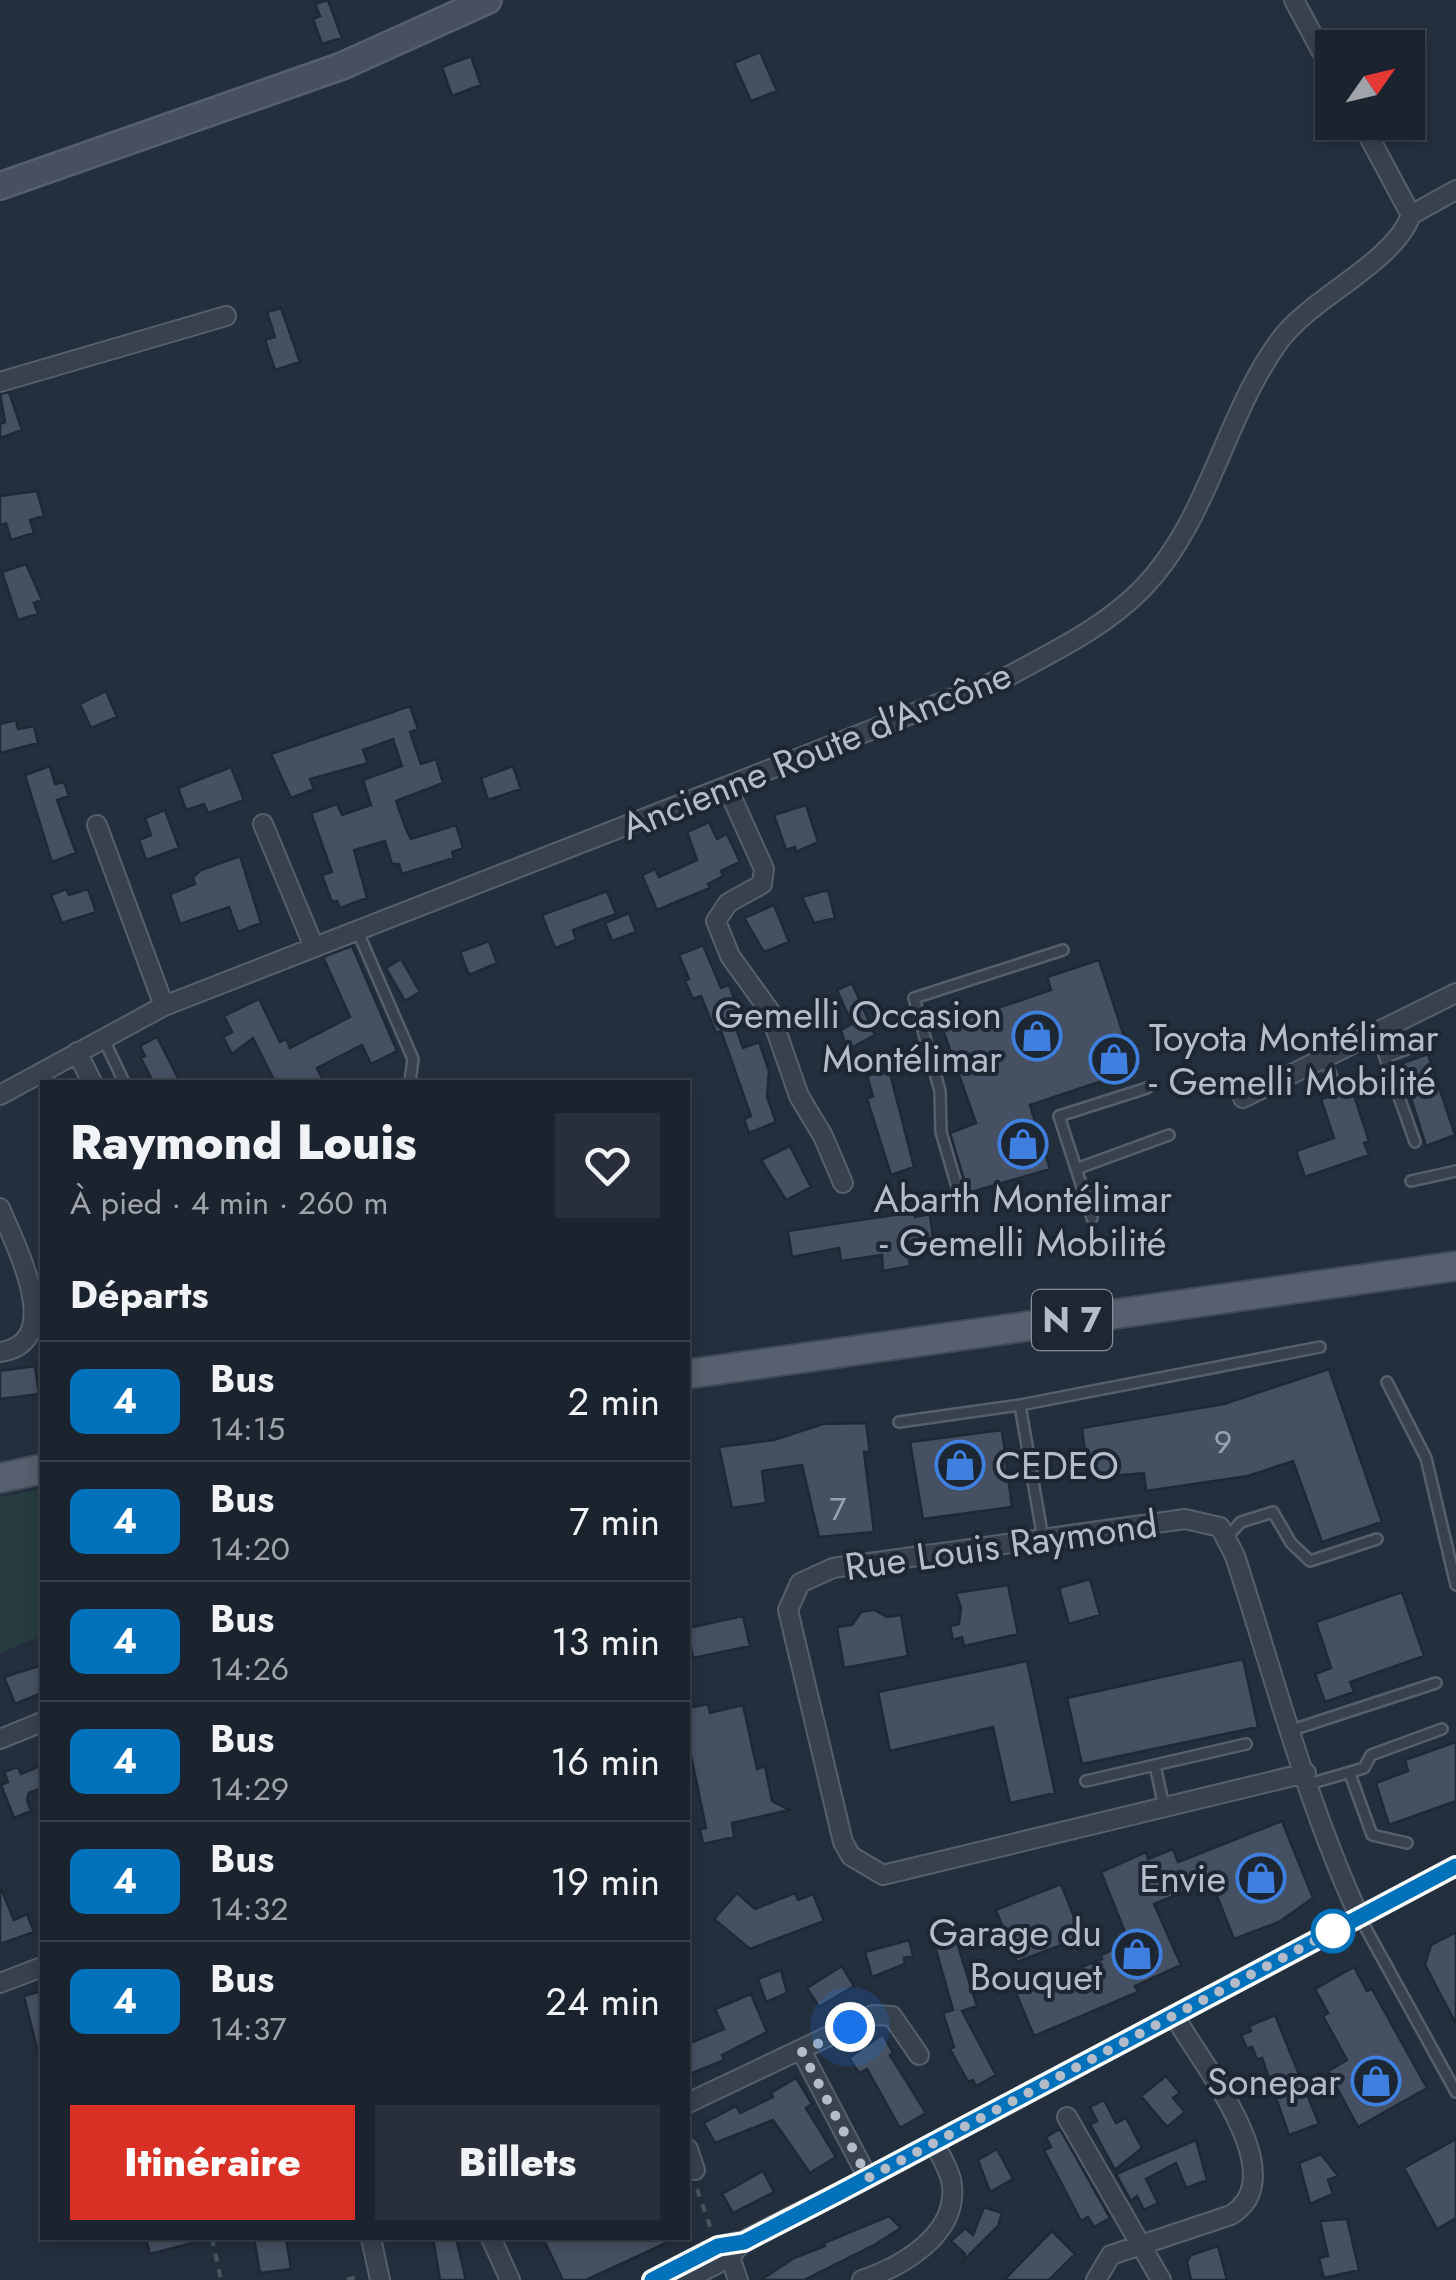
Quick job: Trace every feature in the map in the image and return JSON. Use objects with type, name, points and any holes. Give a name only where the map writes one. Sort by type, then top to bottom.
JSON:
[{"type":"main road","name":"N 7","points":[[690,1374],[1456,1266]]},
{"type":"main road","points":[[0,1462],[40,1458]]},
{"type":"main road","points":[[0,1478],[40,1469]]},
{"type":"street","points":[[0,186],[342,66],[488,0]]},
{"type":"street","points":[[1294,0],[1315,39]]},
{"type":"street","points":[[1371,140],[1411,215]]},
{"type":"street","name":"Ancienne Route d'Ancône","points":[[0,1095],[164,1006],[728,789],[1009,676],[1094,630],[1144,587],[1182,534],[1248,390],[1281,338],[1338,285],[1404,236],[1411,215],[1456,190]]},
{"type":"street","points":[[0,382],[226,316]]},
{"type":"street","points":[[728,789],[764,869],[762,884],[728,903],[716,921],[730,956],[769,1010],[799,1096],[823,1136],[843,1183]]},
{"type":"street","points":[[264,824],[314,947]]},
{"type":"street","points":[[97,825],[164,1006]]},
{"type":"street","points":[[1243,1098],[1456,993]]},
{"type":"street","points":[[77,1052],[91,1080]]},
{"type":"street","points":[[0,1208],[31,1284],[34,1316],[26,1339],[11,1351],[0,1352]]},
{"type":"street","name":"Rue Louis Raymond","points":[[1226,1538],[1220,1527],[1185,1519],[833,1568],[800,1583],[788,1610],[842,1842],[851,1856],[883,1875],[1164,1807],[1308,1779]]},
{"type":"street","points":[[1226,1538],[1308,1779],[1319,1824],[1359,1916]]},
{"type":"street","points":[[0,1739],[40,1723]]},
{"type":"street","points":[[652,2280],[744,2242],[1456,1866]]},
{"type":"street","points":[[0,1983],[40,1968]]},
{"type":"street","points":[[690,2102],[882,2013],[892,2016],[919,2055]]},
{"type":"street","points":[[1096,2280],[1111,2255],[1142,2241],[1231,2214],[1243,2207],[1253,2192],[1255,2172],[1248,2144],[1174,2015]]},
{"type":"street","points":[[802,2052],[868,2178]]},
{"type":"street","points":[[1068,2116],[1161,2280]]},
{"type":"street","points":[[862,2280],[911,2260],[948,2212],[952,2185],[934,2142]]},
{"type":"street","points":[[690,2154],[696,2170]]},
{"type":"street","points":[[371,2240],[380,2280]]},
{"type":"street","points":[[492,2240],[510,2280]]},
{"type":"street","points":[[686,2280],[724,2252]]},
{"type":"street","points":[[724,2252],[738,2280]]},
{"type":"lane","points":[[357,930],[413,1059],[410,1080]]},
{"type":"lane","points":[[963,1207],[941,1132],[940,1091],[914,998],[1063,950]]},
{"type":"lane","points":[[1376,1032],[1415,1142]]},
{"type":"lane","points":[[103,1038],[123,1080]]},
{"type":"lane","points":[[1386,1058],[1420,1044]]},
{"type":"lane","points":[[1325,1058],[1336,1089]]},
{"type":"lane","points":[[1092,1218],[1059,1116],[1147,1088]]},
{"type":"lane","points":[[1076,1169],[1169,1135]]},
{"type":"lane","points":[[1411,1181],[1456,1171]]},
{"type":"lane","points":[[899,1422],[1020,1405],[1320,1347]]},
{"type":"lane","points":[[1386,1382],[1426,1458],[1430,1492],[1456,1585]]},
{"type":"lane","points":[[1020,1405],[1043,1539]]},
{"type":"lane","points":[[1226,1538],[1241,1522],[1274,1512],[1291,1543],[1310,1562],[1377,1539]]},
{"type":"lane","points":[[1292,1730],[1436,1683]]},
{"type":"lane","points":[[1308,1779],[1350,1774],[1364,1768],[1371,1755],[1442,1729]]},
{"type":"lane","points":[[1086,1781],[1246,1744]]},
{"type":"lane","points":[[1155,1765],[1164,1807]]},
{"type":"lane","points":[[1350,1774],[1372,1835],[1407,1843]]},
{"type":"lane","points":[[1359,1916],[1456,2092]]},
{"type":"path","points":[[696,2170],[694,2182],[724,2252]]},
{"type":"path","points":[[212,2240],[221,2280]]},
{"type":"green space","points":[[40,1489],[40,1637],[0,1653],[0,1497]]},
{"type":"building","points":[[328,0],[342,38],[322,44],[313,19],[320,16],[315,4]]},
{"type":"building","points":[[760,52],[777,91],[751,101],[734,63]]},
{"type":"building","points":[[471,56],[481,85],[452,96],[442,67]]},
{"type":"building","points":[[281,308],[300,362],[275,370],[265,340],[275,337],[267,312]]},
{"type":"building","points":[[9,392],[22,430],[0,438],[0,424],[5,422],[0,394]]},
{"type":"building","points":[[37,491],[44,516],[30,520],[34,533],[11,540],[6,523],[0,525],[0,496]]},
{"type":"building","points":[[26,564],[42,600],[34,603],[38,614],[18,620],[2,572]]},
{"type":"building","points":[[106,691],[117,717],[91,728],[80,704]]},
{"type":"building","points":[[410,706],[418,729],[410,732],[421,764],[436,759],[443,783],[396,801],[406,829],[411,839],[456,825],[463,848],[452,852],[454,858],[402,874],[399,864],[392,864],[385,841],[354,850],[367,898],[340,908],[337,901],[332,902],[322,875],[332,872],[311,813],[337,804],[342,815],[371,805],[363,780],[402,766],[393,739],[363,750],[368,763],[310,779],[314,789],[291,798],[271,754]]},
{"type":"building","points":[[16,720],[18,729],[34,726],[38,743],[0,753],[0,724]]},
{"type":"building","points":[[50,766],[55,784],[64,782],[69,796],[57,800],[76,853],[52,862],[25,775]]},
{"type":"building","points":[[513,766],[521,789],[488,800],[481,778]]},
{"type":"building","points":[[231,767],[244,800],[208,813],[204,804],[186,810],[178,788]]},
{"type":"building","points":[[806,805],[818,842],[796,852],[795,847],[786,850],[774,815]]},
{"type":"building","points":[[165,810],[179,848],[146,860],[139,840],[151,835],[145,818]]},
{"type":"building","points":[[709,822],[717,839],[727,834],[740,862],[721,871],[723,876],[708,884],[710,888],[657,910],[642,875],[655,869],[659,877],[697,860],[687,832]]},
{"type":"building","points":[[240,856],[261,923],[238,932],[229,907],[180,924],[170,894],[195,884],[193,877],[201,870]]},
{"type":"building","points":[[66,889],[69,895],[88,889],[96,912],[62,923],[51,895]]},
{"type":"building","points":[[828,890],[835,918],[814,923],[802,897]]},
{"type":"building","points":[[607,891],[616,914],[573,930],[576,940],[555,948],[542,915]]},
{"type":"building","points":[[774,905],[789,942],[764,952],[744,918]]},
{"type":"building","points":[[629,913],[636,932],[612,941],[605,923]]},
{"type":"building","points":[[489,941],[497,963],[469,975],[460,952]]},
{"type":"building","points":[[703,945],[721,988],[729,985],[740,1014],[732,1017],[743,1048],[759,1042],[769,1071],[767,1097],[776,1122],[749,1133],[744,1119],[751,1116],[721,1031],[716,1033],[701,996],[693,999],[685,981],[689,979],[679,955]]},
{"type":"building","points":[[352,946],[397,1051],[371,1064],[362,1045],[317,1068],[323,1080],[274,1080],[253,1038],[232,1054],[223,1037],[232,1032],[224,1016],[259,999],[280,1042],[286,1039],[290,1048],[350,1017],[323,957]]},
{"type":"building","points":[[401,959],[420,992],[405,1001],[386,968]]},
{"type":"building","points":[[1099,960],[1135,1070],[1030,1105],[1050,1169],[968,1193],[950,1133],[976,1123],[942,1027],[1051,990],[1047,977]]},
{"type":"building","points":[[852,983],[875,1035],[847,1050],[841,1030],[852,1024],[837,990]]},
{"type":"building","points":[[157,1037],[179,1080],[152,1080],[141,1058],[145,1056],[140,1046]]},
{"type":"building","points":[[1428,1054],[1455,1135],[1426,1146],[1400,1064]]},
{"type":"building","points":[[889,1069],[914,1167],[891,1175],[867,1099],[873,1096],[867,1076]]},
{"type":"building","points":[[1352,1089],[1369,1141],[1364,1143],[1369,1155],[1305,1177],[1296,1151],[1334,1138],[1321,1099]]},
{"type":"building","points":[[790,1146],[811,1187],[786,1200],[761,1160]]},
{"type":"building","points":[[914,1212],[915,1217],[930,1214],[933,1238],[907,1242],[910,1266],[883,1271],[882,1255],[841,1261],[839,1248],[792,1257],[788,1231]]},
{"type":"building","points":[[35,1366],[39,1394],[0,1399],[0,1371]]},
{"type":"building","points":[[1329,1369],[1382,1522],[1322,1542],[1293,1461],[1248,1476],[1146,1491],[1144,1473],[1088,1478],[1082,1428],[1224,1404]]},
{"type":"building","points":[[866,1423],[870,1452],[864,1452],[874,1532],[819,1537],[802,1465],[762,1471],[766,1503],[732,1508],[719,1447],[774,1440],[823,1424]]},
{"type":"building","points":[[1002,1430],[1012,1507],[923,1519],[910,1442]]},
{"type":"building","points":[[1090,1579],[1100,1615],[1069,1624],[1059,1588]]},
{"type":"building","points":[[1008,1585],[1018,1634],[964,1646],[962,1637],[953,1640],[950,1626],[959,1624],[961,1608],[956,1593]]},
{"type":"building","points":[[1402,1592],[1424,1656],[1350,1682],[1354,1692],[1325,1702],[1315,1674],[1331,1668],[1316,1622]]},
{"type":"building","points":[[874,1610],[887,1617],[901,1615],[908,1656],[844,1668],[837,1627],[852,1625],[861,1612]]},
{"type":"building","points":[[743,1616],[750,1646],[693,1658],[690,1628]]},
{"type":"building","points":[[1243,1659],[1258,1727],[1082,1764],[1067,1698]]},
{"type":"building","points":[[1027,1661],[1055,1793],[1010,1803],[993,1727],[890,1751],[878,1692]]},
{"type":"building","points":[[40,1666],[40,1694],[15,1704],[4,1677]]},
{"type":"building","points":[[708,1704],[710,1713],[743,1705],[757,1769],[765,1766],[772,1801],[789,1810],[732,1823],[734,1837],[703,1844],[700,1829],[706,1828],[690,1751],[690,1708]]},
{"type":"building","points":[[1456,1742],[1456,1801],[1389,1825],[1376,1783],[1408,1771],[1405,1760]]},
{"type":"building","points":[[40,1766],[40,1789],[29,1793],[31,1811],[14,1818],[1,1785],[8,1782],[4,1772],[18,1767],[21,1774]]},
{"type":"building","points":[[1282,1821],[1313,1898],[1279,1922],[1234,1939],[1211,1881],[1154,1904],[1181,1965],[1135,1986],[1138,1992],[1034,2036],[1016,1993],[1102,1959],[1101,1955],[1129,1942],[1101,1872],[1146,1852],[1148,1859],[1173,1849],[1178,1862]]},
{"type":"building","points":[[1061,1884],[1082,1937],[1017,1962],[996,1910]]},
{"type":"building","points":[[0,1886],[14,1920],[27,1914],[34,1932],[0,1944]]},
{"type":"building","points":[[737,1893],[755,1909],[795,1893],[798,1900],[813,1894],[824,1921],[750,1949],[714,1919]]},
{"type":"building","points":[[1456,1932],[1456,2024],[1425,1965],[1431,1945]]},
{"type":"building","points":[[954,1933],[977,2006],[962,2011],[996,2075],[976,2086],[973,2080],[968,2082],[950,2049],[954,2047],[943,2013],[953,2010],[933,1939]]},
{"type":"building","points":[[909,1940],[913,1956],[904,1958],[905,1964],[872,1977],[865,1952]]},
{"type":"building","points":[[842,1966],[854,1986],[819,2007],[807,1988]]},
{"type":"building","points":[[1354,1967],[1367,1991],[1372,1989],[1427,2088],[1358,2127],[1328,2071],[1347,2060],[1323,2016],[1328,2013],[1315,1989]]},
{"type":"building","points":[[781,1970],[787,1993],[766,2002],[758,1979]]},
{"type":"building","points":[[40,1992],[40,2048],[37,2049],[24,1996]]},
{"type":"building","points":[[751,1994],[767,2032],[722,2055],[724,2060],[690,2074],[690,2043],[724,2029],[715,2009]]},
{"type":"building","points":[[1275,2015],[1319,2124],[1289,2135],[1262,2058],[1257,2060],[1241,2035],[1251,2031],[1249,2026]]},
{"type":"building","points":[[883,2034],[893,2053],[890,2055],[926,2113],[900,2128],[867,2069],[859,2073],[849,2058]]},
{"type":"building","points":[[1166,2076],[1180,2093],[1173,2098],[1185,2112],[1167,2127],[1141,2096]]},
{"type":"building","points":[[796,2078],[812,2104],[806,2108],[836,2157],[810,2173],[773,2120],[715,2143],[704,2123],[736,2106],[740,2113],[773,2097],[771,2093]]},
{"type":"building","points":[[1104,2100],[1116,2123],[1126,2118],[1142,2148],[1115,2170],[1090,2124],[1097,2121],[1090,2107]]},
{"type":"building","points":[[1060,2129],[1110,2218],[1094,2227],[1088,2217],[1081,2221],[1044,2150],[1051,2147],[1046,2137]]},
{"type":"building","points":[[1456,2139],[1456,2218],[1437,2229],[1404,2168]]},
{"type":"building","points":[[1196,2140],[1207,2180],[1186,2188],[1176,2163],[1146,2179],[1158,2203],[1144,2210],[1137,2196],[1131,2201],[1116,2174]]},
{"type":"building","points":[[997,2149],[1013,2179],[990,2192],[978,2160]]},
{"type":"building","points":[[1321,2154],[1338,2176],[1328,2180],[1333,2194],[1310,2204],[1299,2163]]},
{"type":"building","points":[[763,2171],[774,2192],[733,2213],[722,2194]]},
{"type":"building","points":[[984,2207],[1002,2213],[998,2226],[961,2263],[965,2254],[951,2241],[965,2228],[973,2235]]},
{"type":"building","points":[[889,2216],[901,2228],[804,2280],[761,2280],[794,2258],[825,2246],[824,2243]]},
{"type":"building","points":[[1347,2219],[1359,2270],[1324,2278],[1319,2258],[1328,2256],[1320,2221]]},
{"type":"building","points":[[1052,2231],[1075,2254],[1049,2280],[1004,2280]]},
{"type":"building","points":[[146,2240],[196,2240],[196,2242],[150,2254]]},
{"type":"building","points":[[254,2240],[286,2240],[291,2269],[260,2273]]},
{"type":"building","points":[[433,2240],[456,2240],[466,2280],[440,2280]]},
{"type":"building","points":[[544,2240],[673,2240],[586,2280],[563,2280]]},
{"type":"building","points":[[1218,2246],[1227,2280],[1191,2280],[1187,2262],[1191,2255]]},
{"type":"bus line","name":"4","points":[[652,2280],[718,2246],[744,2242],[1456,1866]]},
{"type":"place","name":"Gemelli Occasion Montélimar","points":[[1037,1036]]},
{"type":"place","name":"Toyota Montélimar - Gemelli Mobilité","points":[[1114,1059]]},
{"type":"place","name":"Abarth Montélimar - Gemelli Mobilité","points":[[1023,1144]]},
{"type":"place","name":"CEDEO","points":[[960,1465]]},
{"type":"place","name":"Envie","points":[[1261,1878]]},
{"type":"place","name":"Garage du Bouquet","points":[[1137,1954]]},
{"type":"place","name":"Sonepar","points":[[1376,2081]]},
{"type":"route","points":[[850,2027],[802,2052],[868,2178],[1333,1931]]}]
